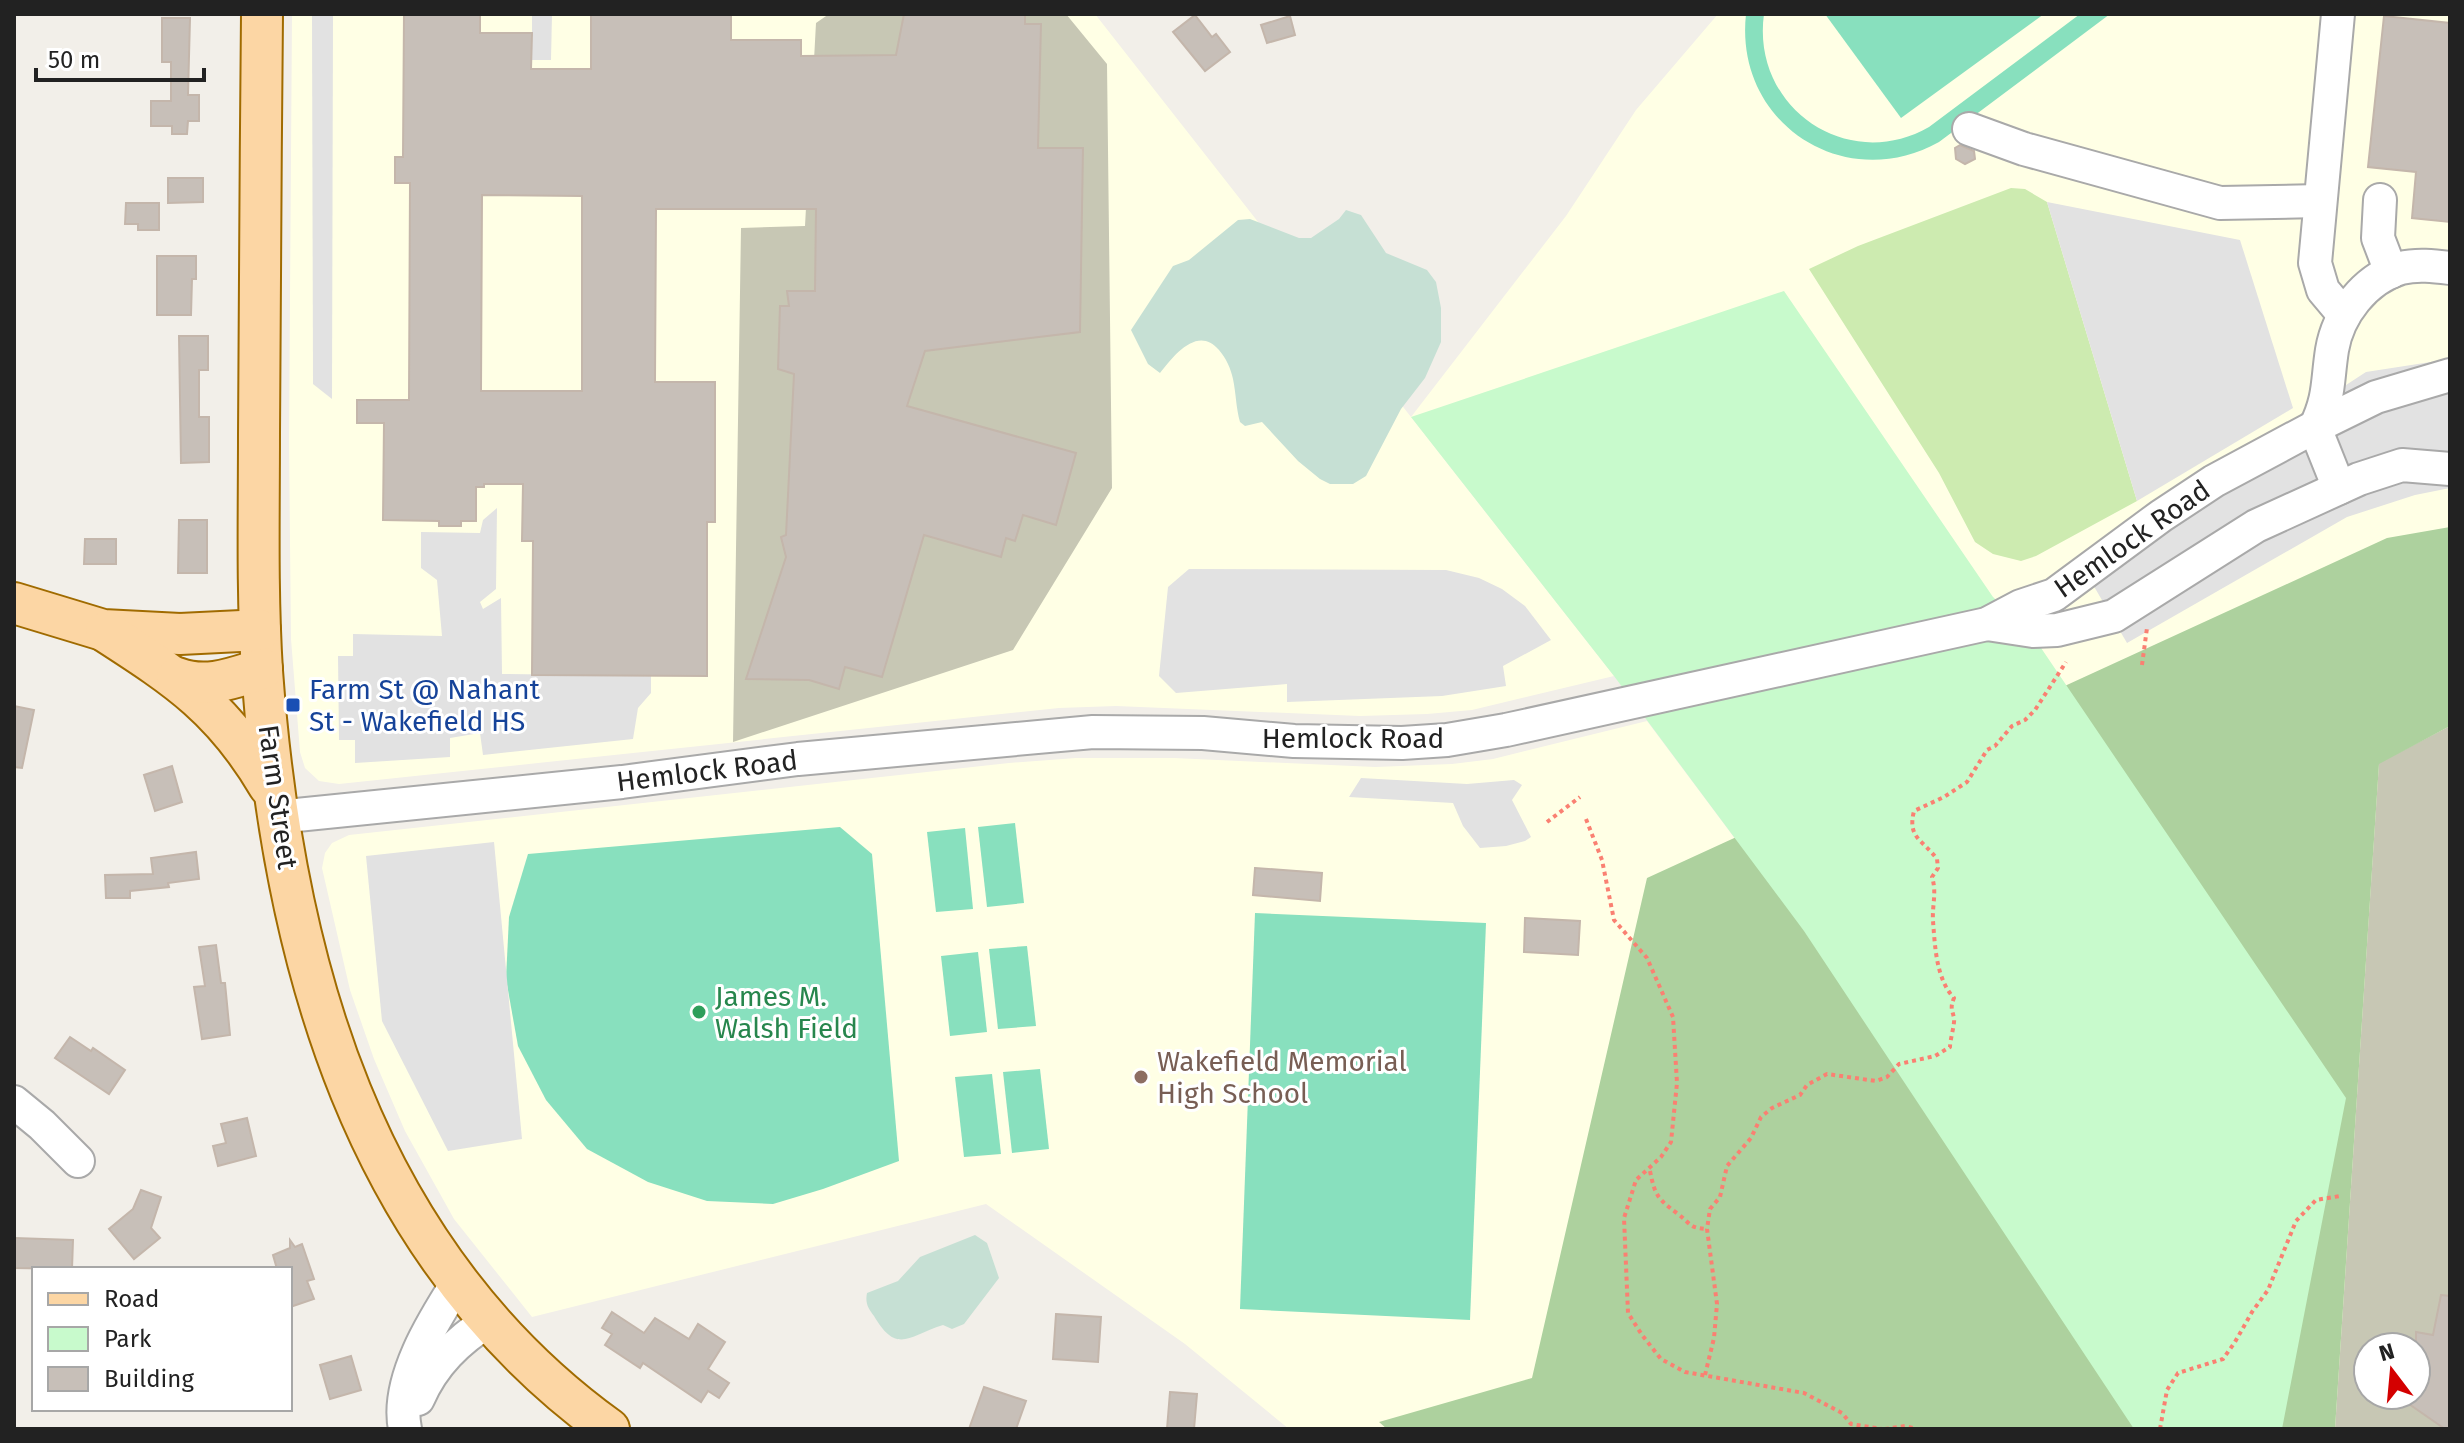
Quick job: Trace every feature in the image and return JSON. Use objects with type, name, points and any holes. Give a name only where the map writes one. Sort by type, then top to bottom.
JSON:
[{"type":"main road","name":"Farm Street","points":[[262,14],[260,630],[276,806],[311,975],[341,1068],[384,1166],[411,1211],[458,1282],[490,1320],[567,1396],[609,1429]]},
{"type":"main road","points":[[14,603],[103,630],[180,634],[260,630]]},
{"type":"main road","points":[[103,630],[177,678],[214,711],[240,740],[276,806]]},
{"type":"main road","points":[[177,678],[210,683],[262,669]]},
{"type":"street","points":[[2338,14],[2315,247],[2317,273],[2328,297],[2344,315]]},
{"type":"street","points":[[1969,129],[2024,149],[2220,203],[2320,201]]},
{"type":"street","points":[[2380,200],[2378,238],[2391,272]]},
{"type":"street","points":[[2339,488],[2315,428],[2326,404],[2332,351],[2340,321],[2367,289],[2391,272],[2416,266],[2450,268]]},
{"type":"street","name":"Hemlock Road","points":[[276,806],[606,784],[798,759],[1093,732],[1203,733],[1294,741],[1370,743],[1447,740],[1518,728],[1987,624],[2021,606],[2054,595],[2093,564],[2214,481],[2376,397],[2450,375]]},
{"type":"street","points":[[1987,624],[2033,631],[2057,630],[2114,616],[2256,526],[2339,488],[2402,465],[2450,469]]},
{"type":"street","points":[[14,1102],[78,1161]]},
{"type":"street","points":[[407,1429],[402,1406],[410,1376],[437,1315],[458,1282]]},
{"type":"street","points":[[407,1429],[421,1392],[443,1358],[466,1336],[490,1320]]},
{"type":"path","points":[[1705,1375],[1714,1338],[1717,1304],[1707,1229],[1710,1209],[1720,1197],[1727,1166],[1751,1138],[1761,1117],[1772,1108],[1800,1095],[1807,1085],[1827,1074],[1870,1081],[1882,1079],[1899,1064],[1935,1056],[1950,1047],[1954,1022],[1950,1007],[1954,998],[1945,989],[1936,958],[1933,918],[1936,897],[1932,877],[1938,868],[1937,859],[1913,832],[1914,811],[1967,782],[1987,750],[1995,746],[2012,726],[2031,715],[2066,662]]},
{"type":"path","points":[[1547,822],[1580,797]]},
{"type":"path","points":[[1586,819],[1602,860],[1614,920],[1647,958],[1673,1017],[1677,1083],[1671,1142],[1650,1169],[1636,1180],[1624,1218],[1628,1313],[1661,1359],[1685,1372],[1804,1393],[1842,1413],[1851,1424],[1883,1429],[1905,1426],[1917,1429]]},
{"type":"path","points":[[1650,1169],[1655,1194],[1666,1207],[1692,1228],[1707,1229]]},
{"type":"path","points":[[2160,1429],[2167,1390],[2178,1373],[2223,1359],[2268,1290],[2296,1221],[2316,1200],[2340,1196]]},
{"type":"shaded area","points":[[292,14],[1095,14],[1614,676],[1472,710],[1427,714],[1360,716],[1116,706],[1059,708],[339,784],[319,781],[305,768],[300,752],[291,639]]},
{"type":"shaded area","points":[[312,14],[333,14],[332,399],[313,384]]},
{"type":"shaded area","points":[[532,14],[552,14],[551,60],[532,60]]},
{"type":"shaded area","points":[[829,14],[1066,14],[1107,64],[1112,488],[1013,650],[733,742],[741,228],[805,226],[816,23]]},
{"type":"shaded area","points":[[1718,14],[2450,14],[2450,1429],[2282,1429],[2037,642],[1993,597],[1411,417],[1566,216],[1636,110]]},
{"type":"shaded area","points":[[2047,202],[2240,240],[2293,408],[2137,501]]},
{"type":"shaded area","points":[[1346,210],[1361,215],[1386,253],[1427,270],[1436,282],[1441,308],[1441,342],[1425,378],[1401,409],[1366,476],[1353,484],[1330,484],[1298,461],[1262,422],[1245,426],[1240,422],[1231,371],[1222,353],[1211,343],[1203,341],[1187,345],[1160,373],[1148,364],[1131,330],[1173,266],[1189,260],[1238,220],[1250,219],[1299,238],[1311,238],[1339,219]]},
{"type":"shaded area","points":[[2450,359],[2450,488],[2415,495],[2347,517],[2127,643],[2078,559],[2366,372]]},
{"type":"shaded area","points":[[497,508],[496,589],[480,602],[483,609],[501,598],[502,674],[651,676],[651,693],[638,708],[633,739],[483,755],[480,733],[450,738],[450,757],[355,763],[355,740],[339,740],[338,656],[353,656],[353,634],[442,636],[437,580],[421,568],[421,532],[480,533],[483,520]]},
{"type":"shaded area","points":[[1189,569],[1446,570],[1479,578],[1502,589],[1525,606],[1551,640],[1503,666],[1506,686],[1442,696],[1287,702],[1287,684],[1176,693],[1159,676],[1168,587]]},
{"type":"shaded area","name":"Wakefield Memorial High School","points":[[1647,721],[1804,931],[2134,1429],[1289,1429],[1185,1344],[986,1204],[532,1317],[454,1219],[405,1131],[374,1059],[350,990],[322,868],[325,853],[332,843],[349,835],[1076,758],[1174,758],[1375,767],[1452,764],[1493,759]]},
{"type":"shaded area","points":[[2450,726],[2450,1429],[2335,1429],[2379,763]]},
{"type":"shaded area","points":[[1361,778],[1467,784],[1514,780],[1522,785],[1512,800],[1531,837],[1506,846],[1480,848],[1463,826],[1453,803],[1349,797]]},
{"type":"shaded area","points":[[494,842],[522,1139],[448,1151],[382,1021],[366,856]]},
{"type":"shaded area","points":[[975,1235],[987,1243],[999,1278],[964,1324],[952,1329],[943,1325],[904,1339],[897,1339],[882,1328],[869,1308],[867,1293],[898,1281],[920,1257]]},
{"type":"green space","points":[[1746,14],[1764,14],[1764,47],[1773,78],[1789,103],[1811,123],[1837,136],[1867,142],[1898,139],[1929,127],[2080,14],[2110,14],[1939,142],[1903,156],[1867,160],[1833,154],[1802,139],[1777,116],[1758,87],[1747,53]]},
{"type":"green space","points":[[1825,14],[2044,14],[1901,118]]},
{"type":"green space","points":[[2011,188],[2025,189],[2047,202],[2137,501],[2036,556],[2021,561],[1993,554],[1975,542],[1939,473],[1809,269],[1858,246]]},
{"type":"green space","points":[[1784,291],[1993,597],[2037,642],[2346,1098],[2282,1429],[2134,1429],[1804,931],[1614,676],[1411,417]]},
{"type":"green space","points":[[2450,527],[2450,726],[2379,764],[2335,1429],[1387,1429],[1379,1422],[1532,1378],[1647,878],[2387,538]]},
{"type":"green space","points":[[1015,823],[1024,903],[987,907],[978,827]]},
{"type":"green space","name":"James M. Walsh Field","points":[[840,827],[872,854],[899,1161],[773,1204],[707,1201],[648,1182],[587,1149],[546,1100],[518,1046],[506,979],[509,917],[528,854]]},
{"type":"green space","points":[[965,828],[973,909],[936,912],[927,832]]},
{"type":"green space","points":[[1255,913],[1486,923],[1470,1320],[1240,1309]]},
{"type":"green space","points":[[1027,946],[1036,1026],[998,1029],[989,949]]},
{"type":"green space","points":[[978,952],[987,1032],[950,1036],[941,956]]},
{"type":"green space","points":[[1040,1069],[1049,1149],[1012,1153],[1003,1072]]},
{"type":"green space","points":[[992,1074],[1001,1154],[964,1157],[955,1077]]},
{"type":"building","points":[[404,14],[480,14],[480,33],[532,33],[531,69],[591,69],[591,14],[731,14],[731,40],[801,40],[801,56],[896,55],[904,14],[1025,14],[1025,24],[1041,24],[1038,148],[1083,148],[1080,332],[925,351],[907,406],[1076,453],[1056,525],[1023,515],[1015,541],[1006,538],[1001,557],[924,535],[882,677],[845,667],[839,689],[809,680],[746,679],[786,557],[781,537],[786,535],[794,374],[778,369],[780,306],[789,306],[787,291],[815,291],[816,209],[656,209],[655,382],[715,382],[715,522],[707,522],[707,676],[532,675],[533,541],[522,541],[523,484],[484,484],[484,487],[476,487],[476,521],[461,521],[461,526],[439,526],[439,521],[383,520],[384,423],[357,423],[357,400],[409,400],[410,183],[395,183],[395,157],[403,157]],"holes":[[[482,195],[582,196],[582,391],[481,391]]]},
{"type":"building","points":[[1195,15],[1212,37],[1216,34],[1230,52],[1205,71],[1173,32]]},
{"type":"building","points":[[1290,16],[1295,35],[1267,43],[1261,25]]},
{"type":"building","points":[[2384,16],[2450,23],[2450,222],[2412,218],[2416,172],[2368,167]]},
{"type":"building","points":[[162,18],[190,18],[188,95],[199,95],[199,121],[188,121],[187,134],[172,134],[172,126],[151,126],[151,101],[171,101],[171,62],[162,62]]},
{"type":"building","points":[[1960,145],[1974,151],[1975,159],[1965,164],[1956,159],[1955,148]]},
{"type":"building","points":[[168,178],[203,178],[203,202],[168,203]]},
{"type":"building","points":[[126,203],[159,203],[159,230],[138,230],[138,224],[125,224]]},
{"type":"building","points":[[157,256],[196,256],[191,315],[157,315]]},
{"type":"building","points":[[179,336],[208,336],[208,370],[199,370],[199,417],[209,417],[209,462],[181,463]]},
{"type":"building","points":[[179,520],[207,520],[207,573],[178,573]]},
{"type":"building","points":[[85,539],[116,539],[116,564],[84,564]]},
{"type":"building","points":[[14,706],[34,710],[22,768],[14,767]]},
{"type":"building","points":[[172,766],[182,802],[155,811],[144,775]]},
{"type":"building","points":[[196,852],[199,879],[168,883],[169,887],[130,891],[130,898],[106,898],[105,875],[153,874],[151,858]]},
{"type":"building","points":[[1255,868],[1322,873],[1320,901],[1253,895]]},
{"type":"building","points":[[1525,918],[1580,921],[1578,955],[1524,952]]},
{"type":"building","points":[[216,945],[221,983],[225,983],[230,1035],[202,1039],[194,987],[205,986],[199,947]]},
{"type":"building","points":[[70,1037],[91,1051],[93,1048],[125,1070],[109,1094],[55,1058]]},
{"type":"building","points":[[247,1118],[256,1156],[218,1166],[213,1146],[226,1143],[221,1124]]},
{"type":"building","points":[[141,1190],[161,1197],[151,1228],[160,1238],[134,1259],[109,1229],[133,1209]]},
{"type":"building","points":[[14,1238],[73,1240],[72,1267],[14,1268]]},
{"type":"building","points":[[290,1240],[295,1247],[302,1244],[314,1279],[307,1281],[314,1299],[292,1306],[292,1267],[276,1267],[273,1255],[290,1248]]},
{"type":"building","points":[[2441,1295],[2450,1296],[2450,1429],[2445,1429],[2419,1411],[2432,1411],[2433,1335]]},
{"type":"building","points":[[612,1312],[644,1333],[655,1318],[689,1339],[698,1324],[725,1342],[708,1369],[729,1383],[719,1398],[708,1391],[701,1402],[643,1363],[640,1368],[605,1345],[612,1334],[602,1328]]},
{"type":"building","points":[[1056,1314],[1101,1317],[1098,1362],[1053,1359]]},
{"type":"building","points":[[351,1356],[361,1390],[330,1399],[320,1365]]},
{"type":"building","points":[[984,1387],[1026,1401],[1016,1429],[969,1429]]},
{"type":"building","points":[[1170,1392],[1197,1394],[1194,1429],[1167,1429]]},
{"type":"place","name":"Farm St @ Nahant St - Wakefield HS","points":[[293,705]]},
{"type":"place","name":"James M. Walsh Field","points":[[699,1012]]},
{"type":"place","name":"Wakefield Memorial High School","points":[[1141,1077]]}]
